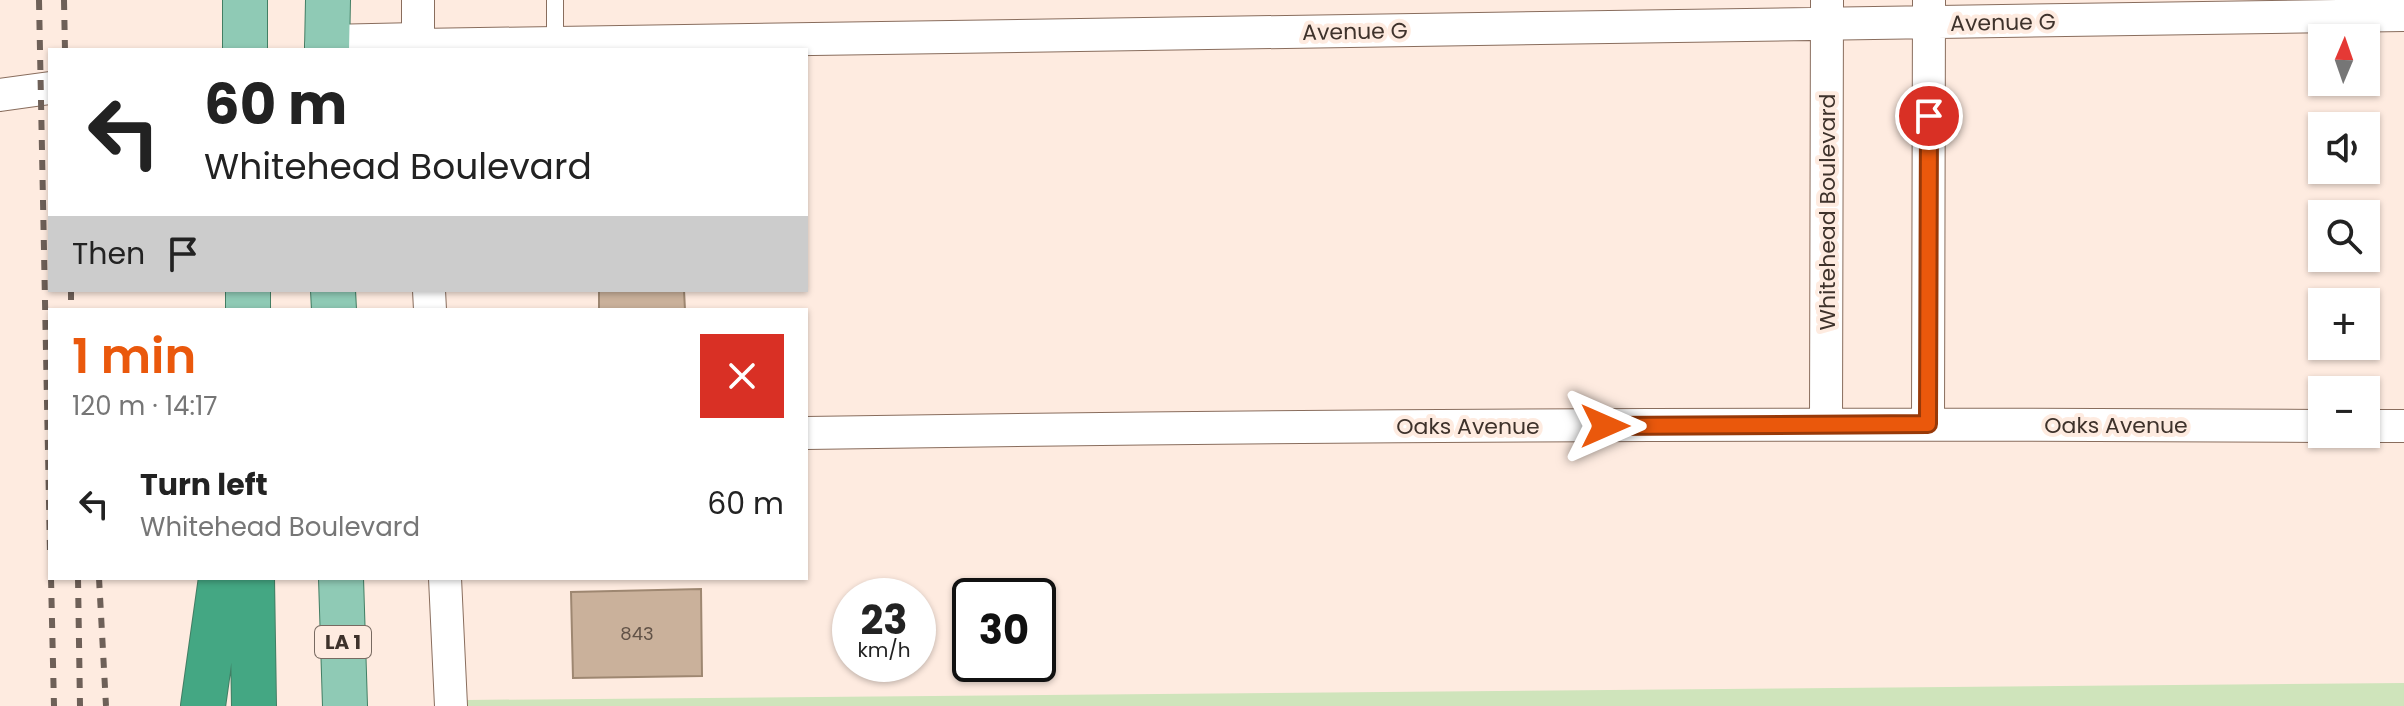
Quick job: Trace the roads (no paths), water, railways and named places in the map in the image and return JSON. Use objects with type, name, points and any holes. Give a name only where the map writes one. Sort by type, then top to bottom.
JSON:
[{"type":"highway","points":[[203,706],[221,580]]},
{"type":"highway","points":[[252,580],[254,706]]},
{"type":"main road","points":[[245,0],[245,48]]},
{"type":"main road","points":[[320,48],[328,0]]},
{"type":"main road","name":"LA 1","points":[[341,580],[345,706]]},
{"type":"street","points":[[418,0],[418,48]]},
{"type":"street","name":"Avenue G","points":[[418,48],[1827,12],[2404,15]]},
{"type":"street","name":"Whitehead Boulevard","points":[[1826,424],[1827,12]]},
{"type":"street","points":[[1928,424],[1930,12]]},
{"type":"street","points":[[0,95],[48,88]]},
{"type":"street","name":"Oaks Avenue","points":[[808,433],[1826,424],[2308,426]]},
{"type":"street","points":[[2380,426],[2404,426]]},
{"type":"street","points":[[445,580],[451,706]]},
{"type":"lane","points":[[539,45],[555,0]]},
{"type":"railway","points":[[39,0],[48,452]]},
{"type":"railway","points":[[64,0],[65,48]]},
{"type":"railway","points":[[71,292],[71,308]]},
{"type":"railway","points":[[51,580],[54,706]]},
{"type":"railway","points":[[78,580],[80,706]]},
{"type":"railway","points":[[99,580],[106,706]]}]
